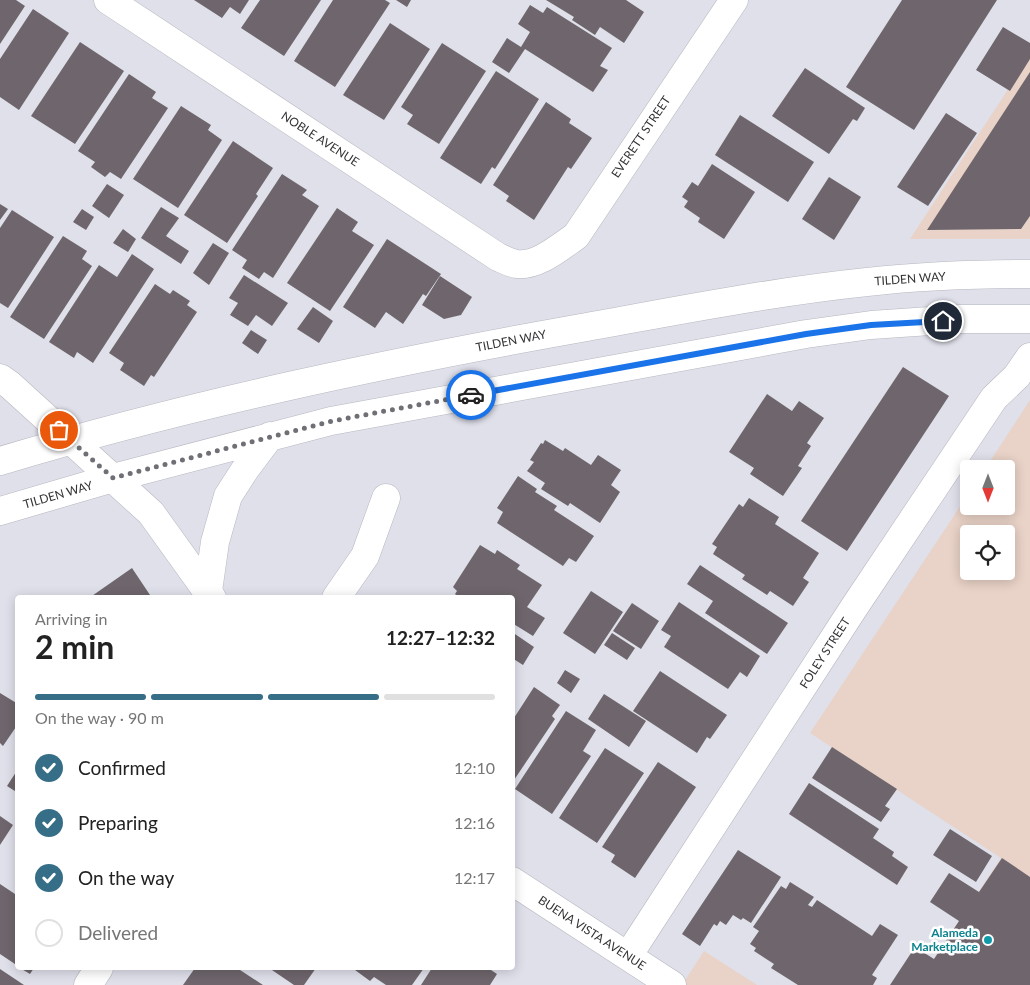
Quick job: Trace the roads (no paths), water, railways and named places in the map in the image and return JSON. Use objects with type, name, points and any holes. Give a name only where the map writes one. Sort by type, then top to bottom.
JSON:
[{"type":"main road","name":"NOBLE AVENUE","points":[[108,0],[498,257],[516,264],[536,261]]},
{"type":"main road","name":"EVERETT STREET","points":[[536,261],[576,236],[734,0]]},
{"type":"main road","name":"TILDEN WAY","points":[[0,461],[71,440],[314,380],[518,339],[728,301],[868,282],[943,276],[1030,274]]},
{"type":"main road","name":"TILDEN WAY","points":[[0,511],[113,478],[332,421],[806,334],[871,325],[960,320],[1030,319]]},
{"type":"main road","name":"FOLEY STREET","points":[[628,956],[853,609],[994,398],[1017,376],[1030,357]]},
{"type":"main road","points":[[0,378],[151,513],[210,594]]},
{"type":"main road","points":[[210,594],[216,542],[228,496],[270,436]]},
{"type":"main road","points":[[338,595],[365,556],[386,498]]},
{"type":"main road","name":"BUENA VISTA AVENUE","points":[[515,883],[672,985]]},
{"type":"main road","points":[[88,985],[99,970]]},
{"type":"place","name":"Alameda Marketplace","points":[[988,940]]}]
